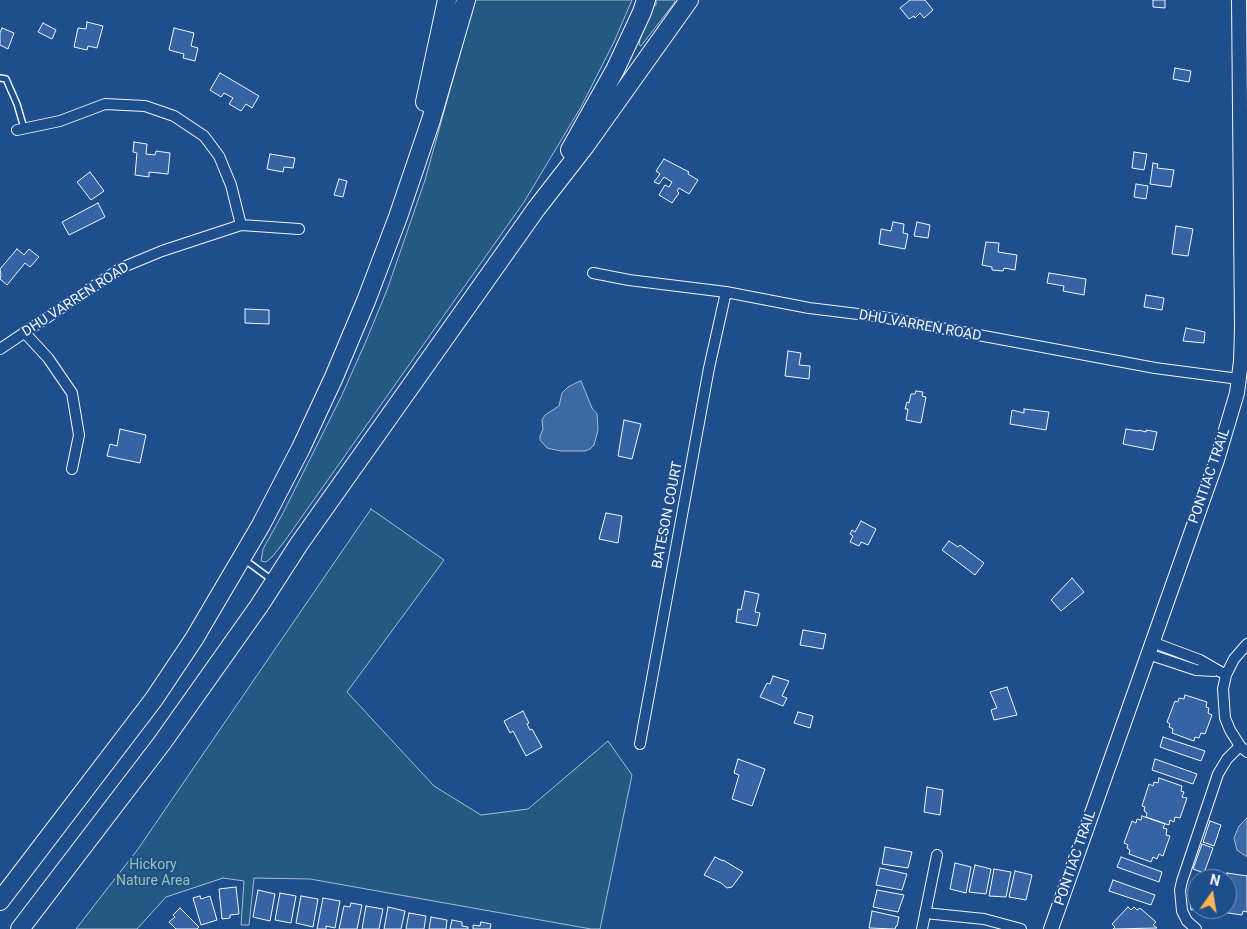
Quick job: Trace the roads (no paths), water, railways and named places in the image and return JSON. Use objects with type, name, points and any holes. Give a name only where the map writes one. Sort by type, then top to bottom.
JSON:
[{"type":"highway","points":[[409,181],[447,0]]},
{"type":"highway","points":[[0,901],[154,699],[194,639],[262,525],[334,377],[366,301],[398,217],[431,120],[466,0]]},
{"type":"highway","points":[[536,209],[615,70],[646,0]]},
{"type":"highway","points":[[20,929],[162,743],[299,544],[536,209],[585,146],[689,0]]},
{"type":"main road","name":"PONTIAC TRAIL","points":[[1051,929],[1217,460],[1243,380],[1241,361],[1243,68],[1239,0]]},
{"type":"street","points":[[21,129],[60,121],[105,104],[144,106],[174,116],[204,136],[219,156],[231,185],[241,224]]},
{"type":"street","name":"DHU VARREN ROAD","points":[[0,349],[121,268],[178,245],[241,224],[299,229]]},
{"type":"street","name":"DHU VARREN ROAD","points":[[593,273],[629,280],[726,292],[809,308],[882,318],[1155,368],[1243,380]]},
{"type":"street","name":"BATESON COURT","points":[[640,744],[710,368],[726,292]]},
{"type":"street","points":[[24,332],[48,358],[72,393],[79,435],[72,468]]},
{"type":"street","points":[[1196,929],[1187,921],[1182,911],[1180,890],[1218,774],[1227,759],[1244,749],[1230,730],[1226,718],[1221,673],[1247,644]]},
{"type":"street","points":[[1150,648],[1200,660],[1221,673]]},
{"type":"street","points":[[922,929],[937,855]]},
{"type":"street","points":[[925,913],[984,919],[1020,929]]},
{"type":"lane","points":[[0,78],[6,79],[17,104],[21,129]]},
{"type":"lane","points":[[242,558],[274,582]]},
{"type":"park label","name":"Hickory Nature Area","points":[[153,874]]}]
